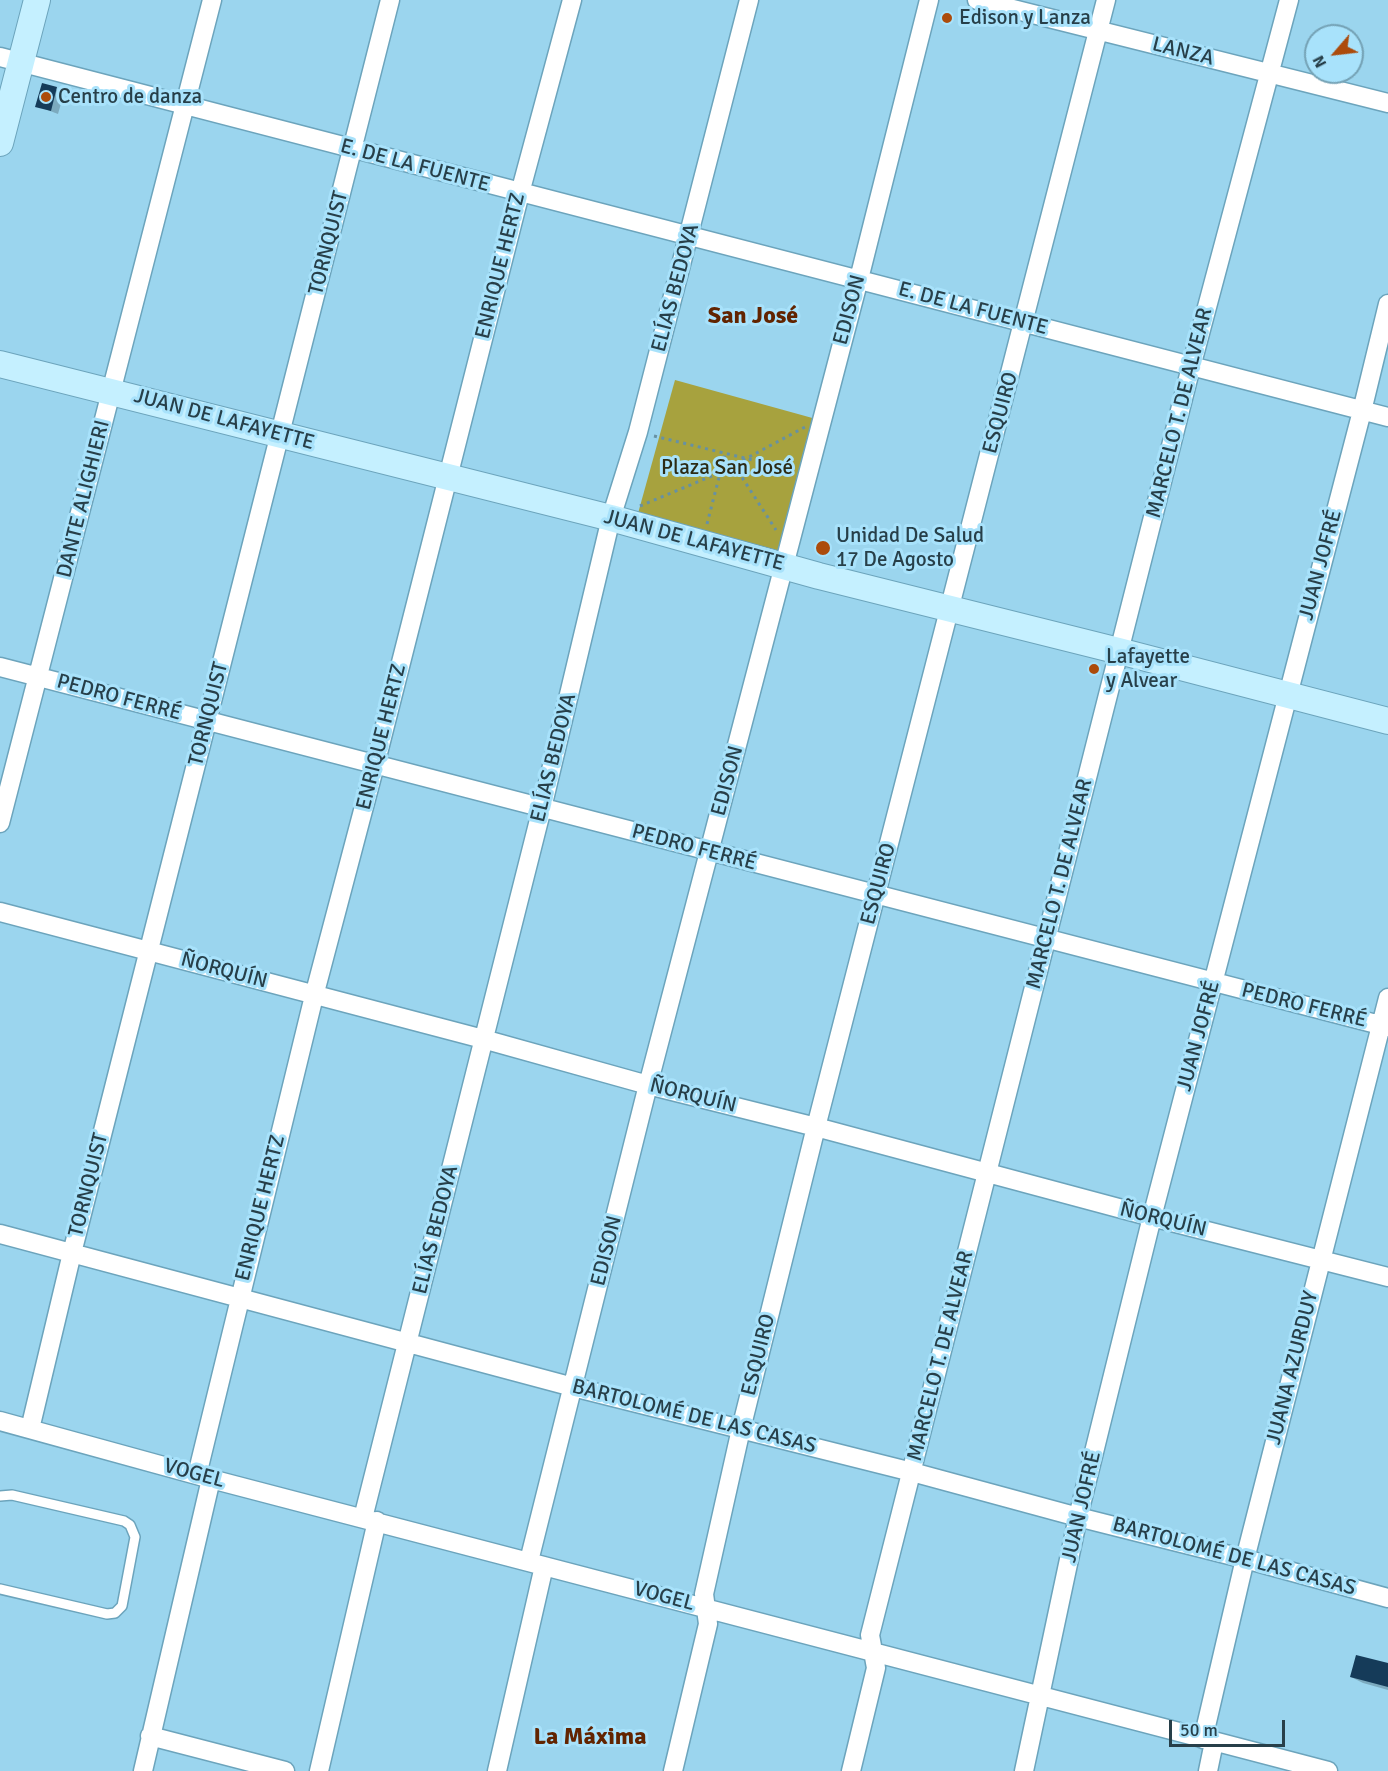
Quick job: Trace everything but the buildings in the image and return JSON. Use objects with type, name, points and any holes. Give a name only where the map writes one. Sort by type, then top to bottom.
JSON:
[{"type":"street","points":[[0,143],[10,60],[37,0]]},
{"type":"street","name":"DANTE ALIGHIERI","points":[[0,824],[212,0]]},
{"type":"street","name":"TORNQUIST","points":[[30,1429],[148,951],[390,0]]},
{"type":"street","name":"ENRIQUE HERTZ","points":[[142,1771],[239,1298],[520,193],[572,0]]},
{"type":"street","name":"ELÍAS BEDOYA","points":[[319,1771],[408,1343],[542,808],[611,518],[638,432],[749,0]]},
{"type":"street","name":"EDISON","points":[[497,1771],[573,1387],[648,1085],[859,279],[929,0]]},
{"type":"street","name":"LANZA","points":[[977,0],[1388,104]]},
{"type":"street","name":"ESQUIRO","points":[[673,1771],[708,1624],[704,1594],[741,1429],[816,1127],[1106,0]]},
{"type":"street","name":"MARCELO T. DE ALVEAR","points":[[851,1771],[876,1668],[870,1635],[1191,367],[1289,0]]},
{"type":"street","name":"E. DE LA FUENTE","points":[[10,60],[1388,417]]},
{"type":"street","name":"JUAN JOFRÉ","points":[[1024,1771],[1078,1517],[1152,1217],[1388,304]]},
{"type":"street","name":"JUAN DE LAFAYETTE","points":[[0,364],[703,543],[786,557],[950,609],[1388,721]]},
{"type":"street","name":"PEDRO FERRÉ","points":[[0,668],[1384,1026]]},
{"type":"street","name":"ÑORQUÍN","points":[[0,912],[483,1039],[648,1085],[816,1127],[1152,1217],[1388,1276]]},
{"type":"street","name":"JUANA AZURDUY","points":[[1208,1771],[1209,1740],[1245,1559],[1320,1260],[1384,1026],[1388,998]]},
{"type":"street","name":"BARTOLOMÉ DE LAS CASAS","points":[[0,1234],[573,1387],[912,1472],[1388,1598]]},
{"type":"street","name":"VOGEL","points":[[0,1421],[204,1477],[1328,1771]]},
{"type":"street","points":[[150,1736],[285,1771]]},
{"type":"lane","points":[[0,1496],[12,1495],[124,1521],[130,1525],[135,1537],[122,1606],[115,1613],[107,1614],[0,1589]]},
{"type":"path","points":[[611,518],[719,473],[822,418]]},
{"type":"path","points":[[638,432],[807,474]]},
{"type":"path","points":[[703,543],[725,453]]},
{"type":"path","points":[[734,465],[786,557]]},
{"type":"green space","name":"Plaza San José","points":[[675,380],[816,419],[778,557],[637,517]]},
{"type":"place","name":"Edison y Lanza","points":[[947,18]]},
{"type":"place","name":"Centro de danza","points":[[46,97]]},
{"type":"place","name":"Unidad De Salud 17 De Agosto","points":[[823,548]]},
{"type":"place","name":"Lafayette y Alvear","points":[[1094,669]]},
{"type":"district","name":"San José","points":[[753,317]]},
{"type":"district","name":"La Máxima","points":[[590,1738]]}]
